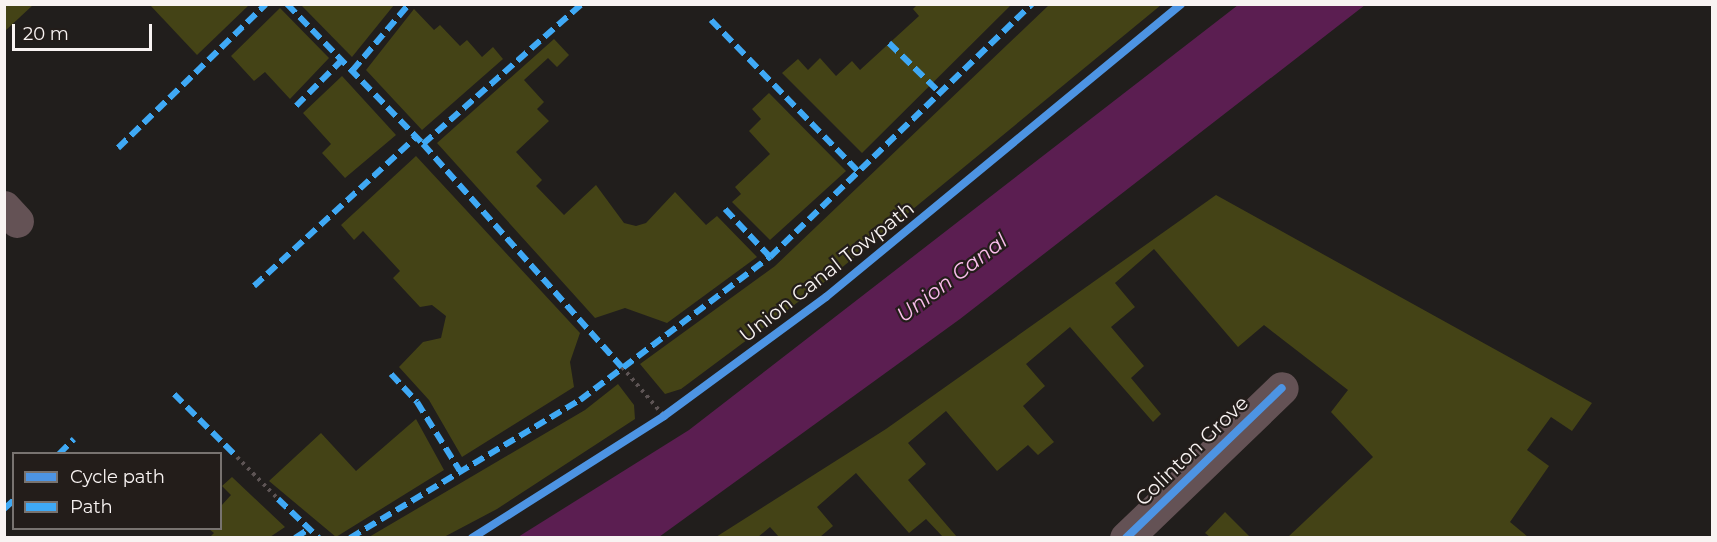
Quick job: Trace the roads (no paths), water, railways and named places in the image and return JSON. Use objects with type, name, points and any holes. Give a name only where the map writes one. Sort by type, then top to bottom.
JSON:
[{"type":"street","name":"Colinton Grove","points":[[1125,537],[1282,388]]},
{"type":"water","name":"Union Canal","points":[[1238,5],[1365,5],[960,319],[659,537],[518,537],[689,430]]}]
